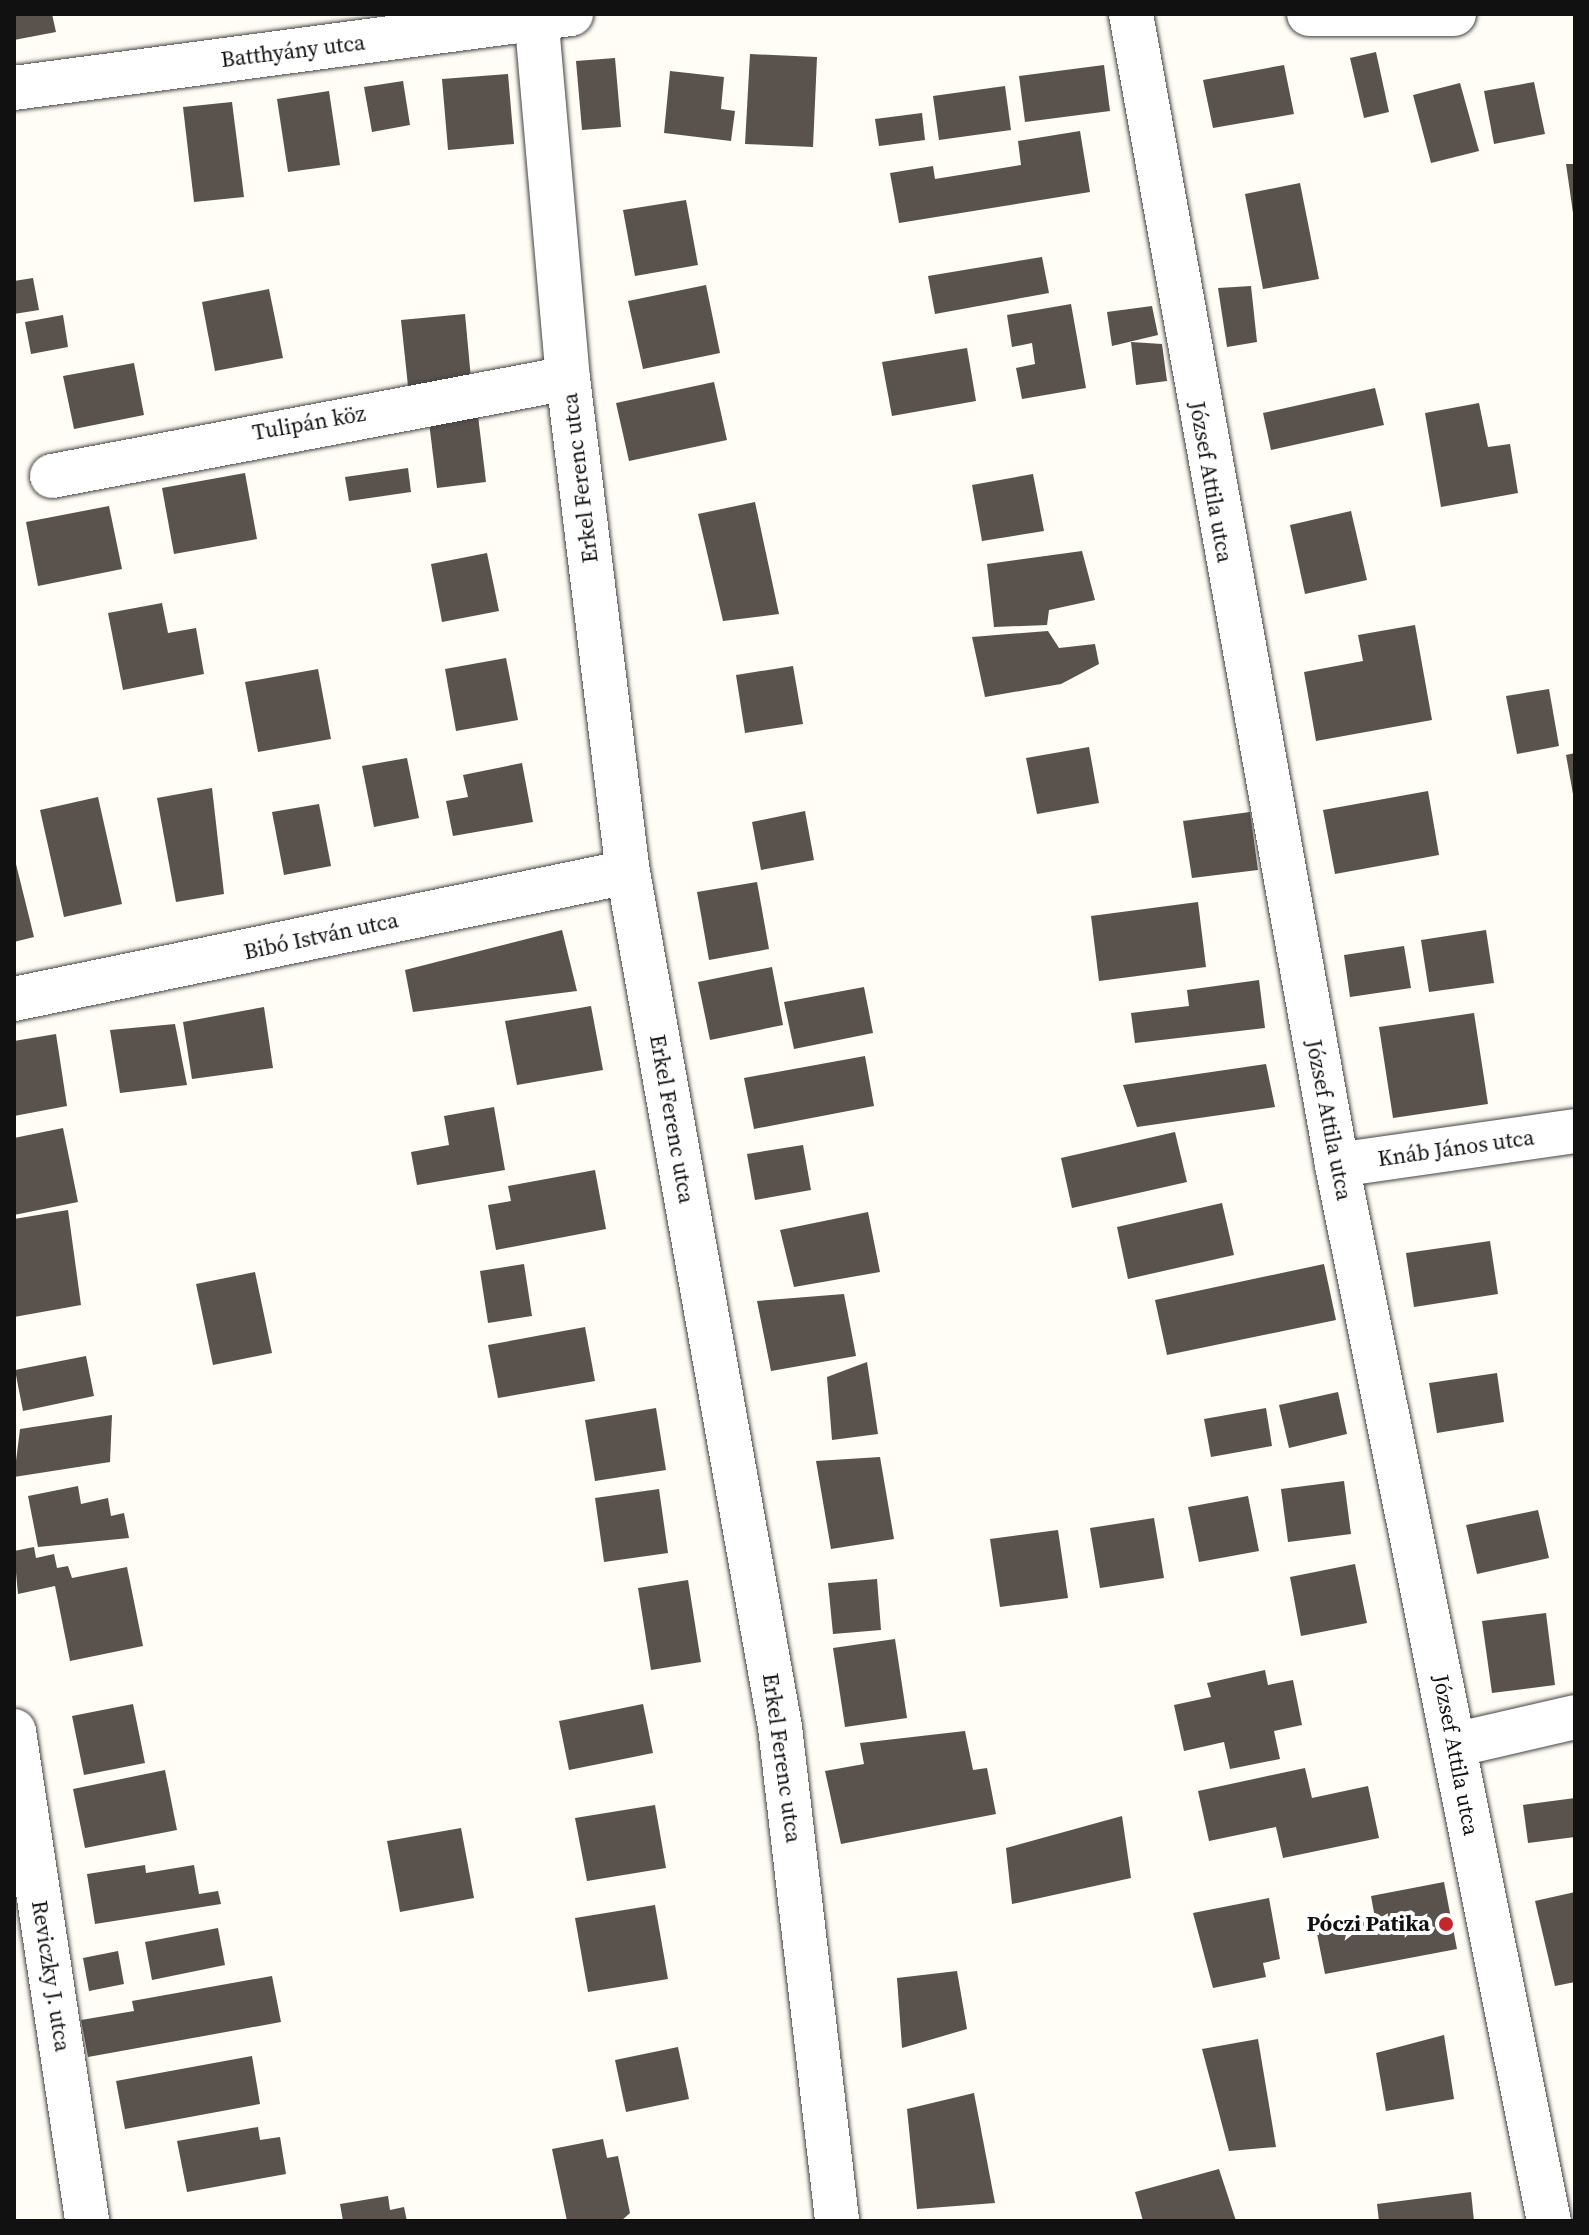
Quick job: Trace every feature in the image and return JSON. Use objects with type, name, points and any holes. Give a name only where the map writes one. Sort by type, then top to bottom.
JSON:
[{"type":"street","name":"József Attila utca","points":[[1131,14],[1337,1165],[1549,2221]]},
{"type":"street","points":[[1309,14],[1454,14]]},
{"type":"street","name":"Batthyány utca","points":[[14,88],[548,16]]},
{"type":"street","name":"Erkel Ferenc utca","points":[[548,16],[568,378],[628,872],[780,1727],[837,2221]]},
{"type":"street","name":"Tulipán köz","points":[[52,476],[568,378]]},
{"type":"street","name":"Bibó István utca","points":[[14,999],[628,872]]},
{"type":"street","name":"Knáb János utca","points":[[1337,1165],[1575,1131]]},
{"type":"street","points":[[1454,1745],[1575,1717]]},
{"type":"street","name":"Reviczky J. utca","points":[[14,1731],[87,2221]]},
{"type":"building","points":[[14,14],[52,14],[56,32],[14,40]]},
{"type":"building","points":[[1376,52],[1389,112],[1364,118],[1350,58]]},
{"type":"building","points":[[750,54],[817,57],[813,147],[745,144]]},
{"type":"building","points":[[615,58],[621,127],[582,130],[576,61]]},
{"type":"building","points":[[1104,65],[1110,111],[1025,122],[1019,76]]},
{"type":"building","points":[[1284,65],[1294,114],[1213,128],[1203,80]]},
{"type":"building","points":[[670,71],[724,77],[721,109],[735,111],[731,141],[664,133]]},
{"type":"building","points":[[508,74],[514,144],[448,150],[442,79]]},
{"type":"building","points":[[403,81],[410,125],[372,132],[364,87]]},
{"type":"building","points":[[1534,82],[1545,134],[1494,144],[1484,91]]},
{"type":"building","points":[[1460,83],[1479,151],[1431,163],[1413,95]]},
{"type":"building","points":[[1005,86],[1011,130],[939,140],[933,96]]},
{"type":"building","points":[[329,91],[340,165],[288,172],[277,99]]},
{"type":"building","points":[[232,102],[244,197],[194,202],[183,107]]},
{"type":"building","points":[[922,113],[925,140],[879,146],[875,119]]},
{"type":"building","points":[[1080,131],[1090,192],[899,223],[890,173],[933,166],[935,179],[1021,165],[1018,141]]},
{"type":"building","points":[[1566,164],[1575,164],[1575,213],[1573,213]]},
{"type":"building","points":[[1300,183],[1319,279],[1263,289],[1245,194]]},
{"type":"building","points":[[686,200],[698,265],[635,276],[623,210]]},
{"type":"building","points":[[1042,257],[1049,293],[935,314],[928,276]]},
{"type":"building","points":[[33,278],[39,310],[14,314],[14,281]]},
{"type":"building","points":[[706,285],[720,353],[643,369],[628,301]]},
{"type":"building","points":[[1251,286],[1257,342],[1227,347],[1218,288]]},
{"type":"building","points":[[269,289],[283,358],[215,371],[202,302]]},
{"type":"building","points":[[1071,304],[1086,388],[1022,399],[1016,368],[1035,364],[1032,343],[1012,347],[1007,315]]},
{"type":"building","points":[[1152,306],[1158,335],[1112,346],[1107,312]]},
{"type":"building","points":[[465,314],[471,379],[408,386],[401,320]]},
{"type":"building","points":[[63,315],[68,347],[31,354],[25,322]]},
{"type":"building","points":[[1131,342],[1162,344],[1167,381],[1136,385]]},
{"type":"building","points":[[967,348],[976,401],[892,416],[882,362]]},
{"type":"building","points":[[134,363],[144,415],[74,429],[63,376]]},
{"type":"building","points":[[714,382],[727,440],[629,461],[616,403]]},
{"type":"building","points":[[1375,388],[1384,425],[1271,450],[1263,413]]},
{"type":"building","points":[[1479,403],[1488,447],[1510,444],[1518,493],[1441,507],[1425,413]]},
{"type":"building","points":[[478,416],[486,482],[437,488],[429,422]]},
{"type":"building","points":[[408,468],[411,492],[349,501],[345,477]]},
{"type":"building","points":[[245,473],[257,539],[174,554],[162,488]]},
{"type":"building","points":[[1033,474],[1044,531],[982,541],[972,485]]},
{"type":"building","points":[[755,502],[779,614],[723,621],[698,514]]},
{"type":"building","points":[[109,506],[122,569],[38,586],[26,522]]},
{"type":"building","points":[[1351,511],[1367,580],[1305,594],[1290,525]]},
{"type":"building","points":[[1082,551],[1095,600],[1049,610],[1047,625],[994,627],[987,564]]},
{"type":"building","points":[[487,553],[499,611],[442,622],[431,564]]},
{"type":"building","points":[[162,603],[168,633],[196,628],[204,674],[123,690],[108,613]]},
{"type":"building","points":[[1415,625],[1432,720],[1316,741],[1304,672],[1363,661],[1358,635]]},
{"type":"building","points":[[1048,631],[1059,648],[1095,644],[1099,664],[1061,684],[985,697],[972,637]]},
{"type":"building","points":[[506,658],[518,720],[456,731],[445,669]]},
{"type":"building","points":[[793,666],[803,724],[745,733],[736,675]]},
{"type":"building","points":[[318,669],[331,739],[258,752],[245,682]]},
{"type":"building","points":[[1549,689],[1559,746],[1517,754],[1506,696]]},
{"type":"building","points":[[1089,747],[1099,803],[1037,814],[1026,758]]},
{"type":"building","points":[[1575,753],[1575,794],[1573,794],[1566,755]]},
{"type":"building","points":[[407,758],[419,818],[374,827],[362,766]]},
{"type":"building","points":[[522,763],[533,822],[453,836],[446,801],[468,797],[463,775]]},
{"type":"building","points":[[212,788],[224,894],[176,902],[157,798]]},
{"type":"building","points":[[1428,791],[1439,855],[1335,874],[1323,810]]},
{"type":"building","points":[[98,797],[122,904],[64,917],[40,810]]},
{"type":"building","points":[[319,804],[331,866],[284,875],[272,812]]},
{"type":"building","points":[[805,811],[814,860],[761,870],[752,822]]},
{"type":"building","points":[[1250,812],[1258,870],[1192,878],[1183,821]]},
{"type":"building","points":[[14,856],[34,937],[14,942]]},
{"type":"building","points":[[757,882],[769,949],[709,960],[697,892]]},
{"type":"building","points":[[1198,902],[1206,967],[1099,981],[1091,916]]},
{"type":"building","points":[[562,930],[577,991],[413,1012],[405,970]]},
{"type":"building","points":[[1486,930],[1494,983],[1429,992],[1421,940]]},
{"type":"building","points":[[1404,946],[1411,988],[1350,997],[1344,955]]},
{"type":"building","points":[[772,967],[783,1025],[710,1040],[698,982]]},
{"type":"building","points":[[1259,980],[1265,1028],[1135,1043],[1131,1013],[1189,1006],[1187,990]]},
{"type":"building","points":[[864,987],[873,1033],[794,1049],[784,1002]]},
{"type":"building","points":[[591,1006],[603,1070],[517,1085],[505,1021]]},
{"type":"building","points":[[264,1007],[273,1068],[192,1079],[183,1022]]},
{"type":"building","points":[[1474,1013],[1488,1104],[1393,1118],[1379,1027]]},
{"type":"building","points":[[175,1024],[187,1085],[120,1093],[110,1030]]},
{"type":"building","points":[[56,1034],[67,1106],[14,1116],[14,1041]]},
{"type":"building","points":[[865,1056],[874,1106],[754,1129],[744,1078]]},
{"type":"building","points":[[1266,1064],[1275,1107],[1137,1127],[1123,1085]]},
{"type":"building","points":[[494,1107],[505,1170],[417,1185],[411,1152],[449,1145],[444,1116]]},
{"type":"building","points":[[63,1128],[78,1202],[14,1215],[14,1138]]},
{"type":"building","points":[[1175,1132],[1187,1182],[1072,1208],[1061,1158]]},
{"type":"building","points":[[803,1145],[811,1190],[755,1200],[747,1154]]},
{"type":"building","points":[[595,1170],[606,1229],[496,1250],[488,1205],[511,1201],[508,1186]]},
{"type":"building","points":[[1222,1203],[1234,1255],[1128,1279],[1117,1227]]},
{"type":"building","points":[[68,1210],[81,1305],[14,1317],[14,1219]]},
{"type":"building","points":[[868,1212],[880,1272],[794,1287],[780,1230]]},
{"type":"building","points":[[1490,1241],[1498,1294],[1414,1307],[1406,1253]]},
{"type":"building","points":[[524,1264],[532,1316],[488,1323],[480,1271]]},
{"type":"building","points":[[1324,1264],[1336,1320],[1167,1355],[1155,1300]]},
{"type":"building","points":[[255,1272],[272,1353],[213,1365],[196,1284]]},
{"type":"building","points":[[844,1294],[856,1356],[771,1371],[757,1301]]},
{"type":"building","points":[[585,1327],[595,1381],[498,1398],[488,1345]]},
{"type":"building","points":[[86,1356],[94,1396],[23,1411],[15,1370]]},
{"type":"building","points":[[867,1362],[878,1434],[832,1440],[827,1377]]},
{"type":"building","points":[[1497,1373],[1504,1422],[1437,1433],[1429,1383]]},
{"type":"building","points":[[1338,1392],[1347,1434],[1289,1448],[1279,1405]]},
{"type":"building","points":[[656,1408],[666,1470],[595,1481],[585,1420]]},
{"type":"building","points":[[1266,1408],[1272,1446],[1211,1457],[1204,1419]]},
{"type":"building","points":[[112,1415],[110,1462],[14,1477],[20,1429]]},
{"type":"building","points":[[880,1457],[894,1539],[831,1549],[816,1461]]},
{"type":"building","points":[[1344,1481],[1351,1534],[1288,1542],[1281,1489]]},
{"type":"building","points":[[78,1486],[81,1504],[108,1498],[111,1516],[124,1513],[129,1538],[38,1547],[28,1496]]},
{"type":"building","points":[[659,1489],[668,1553],[604,1562],[595,1498]]},
{"type":"building","points":[[1248,1496],[1259,1551],[1199,1562],[1188,1507]]},
{"type":"building","points":[[1538,1510],[1549,1558],[1477,1574],[1466,1525]]},
{"type":"building","points":[[1154,1518],[1164,1578],[1100,1588],[1090,1528]]},
{"type":"building","points":[[1058,1530],[1068,1598],[1000,1607],[990,1539]]},
{"type":"building","points":[[34,1547],[36,1558],[54,1554],[57,1568],[68,1566],[72,1578],[127,1567],[143,1646],[70,1661],[55,1586],[18,1594],[14,1551]]},
{"type":"building","points":[[1355,1564],[1367,1623],[1301,1636],[1290,1577]]},
{"type":"building","points":[[877,1579],[881,1630],[833,1634],[828,1583]]},
{"type":"building","points":[[688,1580],[701,1662],[651,1670],[638,1588]]},
{"type":"building","points":[[1546,1613],[1555,1685],[1492,1693],[1482,1621]]},
{"type":"building","points":[[895,1639],[907,1718],[845,1727],[833,1648]]},
{"type":"building","points":[[1265,1670],[1268,1685],[1293,1680],[1302,1725],[1274,1731],[1280,1759],[1230,1769],[1224,1742],[1184,1751],[1174,1705],[1211,1697],[1207,1683]]},
{"type":"building","points":[[133,1704],[145,1763],[84,1775],[72,1716]]},
{"type":"building","points":[[643,1704],[653,1753],[569,1770],[559,1721]]},
{"type":"building","points":[[965,1731],[973,1770],[987,1768],[996,1814],[841,1844],[825,1771],[864,1764],[860,1743]]},
{"type":"building","points":[[1305,1768],[1312,1798],[1368,1786],[1379,1838],[1283,1858],[1276,1827],[1209,1841],[1198,1791]]},
{"type":"building","points":[[165,1770],[177,1830],[85,1848],[73,1789]]},
{"type":"building","points":[[1575,1798],[1575,1837],[1528,1843],[1523,1805]]},
{"type":"building","points":[[655,1805],[666,1868],[587,1881],[575,1818]]},
{"type":"building","points":[[1122,1816],[1131,1878],[1012,1904],[1006,1848]]},
{"type":"building","points":[[461,1828],[474,1898],[400,1912],[387,1841]]},
{"type":"building","points":[[145,1865],[146,1873],[194,1865],[199,1894],[218,1891],[221,1904],[95,1924],[87,1874]]},
{"type":"building","points":[[1444,1882],[1457,1949],[1325,1974],[1316,1929],[1375,1918],[1371,1896]]},
{"type":"building","points":[[1575,1892],[1575,1982],[1555,1986],[1535,1901]]},
{"type":"building","points":[[1269,1898],[1280,1959],[1263,1963],[1266,1977],[1213,1988],[1193,1913]]},
{"type":"building","points":[[655,1905],[668,1979],[588,1992],[575,1918]]},
{"type":"building","points":[[218,1928],[225,1965],[152,1980],[145,1942]]},
{"type":"building","points":[[118,1951],[124,1984],[89,1991],[83,1958]]},
{"type":"building","points":[[957,1971],[967,2029],[902,2048],[897,1978]]},
{"type":"building","points":[[272,1976],[281,2022],[88,2057],[81,2020],[134,2011],[132,2001]]},
{"type":"building","points":[[1444,2035],[1454,2099],[1386,2111],[1376,2053]]},
{"type":"building","points":[[1258,2039],[1276,2147],[1229,2151],[1202,2049]]},
{"type":"building","points":[[678,2047],[689,2099],[626,2112],[615,2060]]},
{"type":"building","points":[[252,2056],[260,2104],[125,2129],[116,2081]]},
{"type":"building","points":[[974,2093],[995,2203],[917,2209],[907,2109]]},
{"type":"building","points":[[258,2127],[260,2140],[280,2137],[286,2174],[187,2192],[177,2141]]},
{"type":"building","points":[[603,2139],[607,2158],[618,2156],[630,2213],[621,2221],[567,2221],[552,2149]]},
{"type":"building","points":[[1219,2169],[1236,2221],[1143,2221],[1135,2192]]},
{"type":"building","points":[[1471,2192],[1474,2221],[1379,2221],[1377,2204]]},
{"type":"building","points":[[388,2196],[390,2210],[404,2207],[407,2221],[343,2221],[340,2204]]},
{"type":"place","name":"Póczi Patika","points":[[1446,1924]]}]
